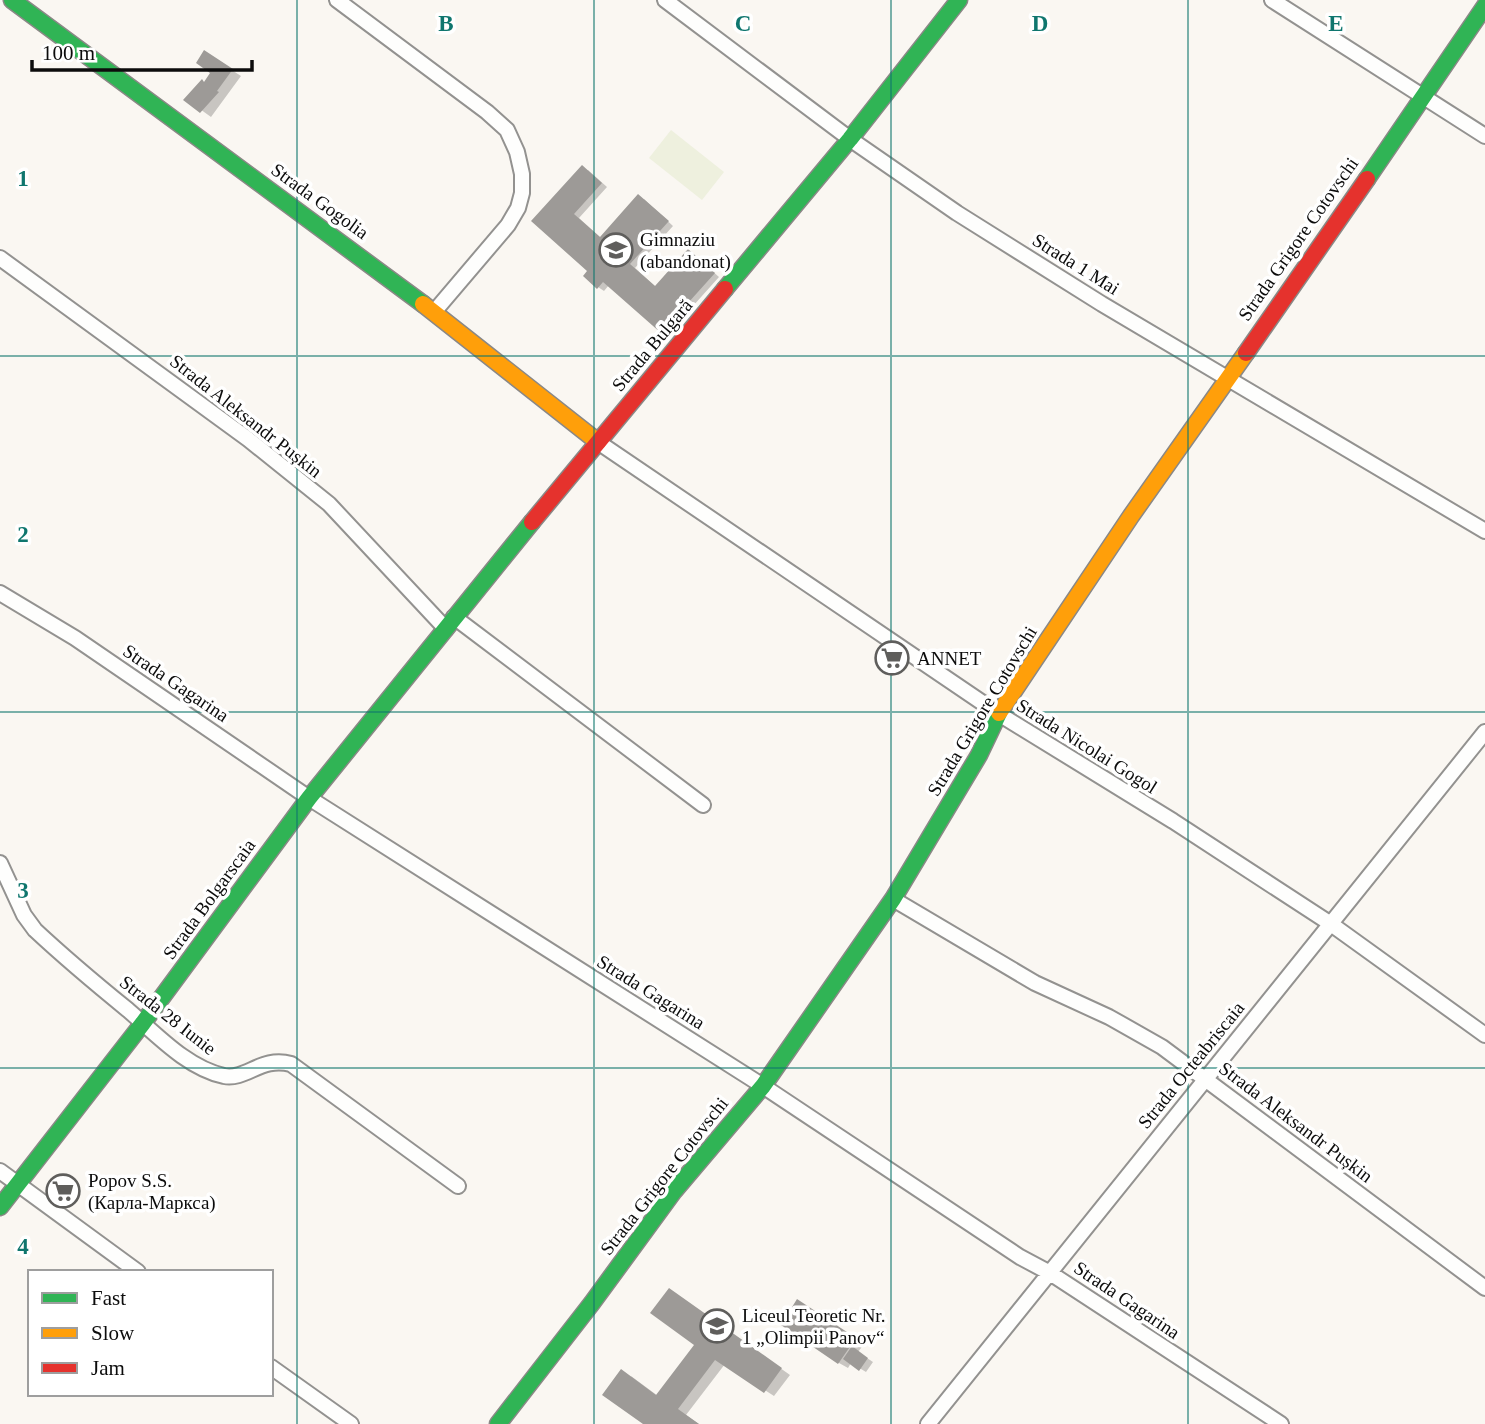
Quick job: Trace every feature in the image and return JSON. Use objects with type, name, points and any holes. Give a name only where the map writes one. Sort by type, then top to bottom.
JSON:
[{"type":"street","name":"Strada Gogolia","points":[[12,0],[434,312],[598,442]]},
{"type":"street","points":[[337,0],[487,112],[507,130],[517,152],[522,174],[522,192],[518,208],[508,225],[434,312]]},
{"type":"street","name":"Strada 1 Mai","points":[[666,0],[850,139],[957,213],[1102,304],[1485,531]]},
{"type":"street","name":"Strada Bulgară","points":[[450,623],[850,139],[959,0]]},
{"type":"street","points":[[1272,0],[1485,136]]},
{"type":"street","name":"Strada Grigore Cotovschi","points":[[498,1424],[674,1191],[763,1086],[893,899],[979,754],[999,714],[1227,377],[1332,230],[1485,6]]},
{"type":"street","name":"Strada Aleksandr Pușkin","points":[[0,258],[248,439],[329,505],[450,623],[703,805]]},
{"type":"street","name":"Strada Nicolai Gogol","points":[[598,442],[999,714],[1331,924],[1485,1035]]},
{"type":"street","name":"Strada Gagarina","points":[[0,593],[133,677],[309,798],[763,1086],[1020,1257],[1050,1273],[1281,1424]]},
{"type":"street","name":"Strada Bolgarscaia","points":[[0,1208],[144,1023],[309,798],[450,623]]},
{"type":"street","name":"Strada Octeabriscaia","points":[[928,1424],[1485,732]]},
{"type":"street","name":"Strada 28 Iunie","points":[[0,863],[24,915],[35,930],[164,1042],[207,1071],[228,1077],[278,1060],[291,1064],[458,1186]]},
{"type":"street","name":"Strada Aleksandr Pușkin","points":[[893,899],[1035,983],[1108,1017],[1162,1047],[1485,1288]]},
{"type":"street","points":[[0,1171],[135,1270]]},
{"type":"street","points":[[273,1368],[351,1424]]},
{"type":"green space","points":[[671,130],[724,172],[702,200],[649,158]]},
{"type":"building","points":[[204,50],[233,69],[217,91],[219,92],[200,113],[183,100],[202,79],[204,82],[210,73],[196,63]]},
{"type":"building","points":[[582,165],[602,183],[574,214],[600,237],[638,194],[669,221],[630,264],[655,286],[688,249],[715,273],[661,333],[603,282],[597,289],[583,276],[587,271],[531,221]]},
{"type":"building","name":"Liceul Teoretic Nr. 1 „Olimpii Panov“","points":[[669,1288],[782,1368],[764,1393],[715,1360],[678,1409],[699,1424],[643,1424],[602,1395],[621,1369],[656,1395],[694,1345],[650,1313]]},
{"type":"building","points":[[797,1299],[856,1338],[838,1364],[781,1325]]},
{"type":"building","points":[[852,1346],[868,1358],[859,1371],[843,1359]]},
{"type":"traffic: fast","points":[[12,0],[423,304]]},
{"type":"traffic: fast","points":[[725,289],[850,139],[959,0]]},
{"type":"traffic: fast","points":[[1367,179],[1485,6]]},
{"type":"traffic: fast","points":[[0,1207],[143,1023],[309,798],[532,522]]},
{"type":"traffic: fast","points":[[498,1424],[674,1191],[763,1086],[893,899],[979,755],[999,713]]},
{"type":"traffic: slow","points":[[423,304],[598,442]]},
{"type":"traffic: slow","points":[[999,713],[1131,516],[1246,353]]},
{"type":"traffic: jam","points":[[1246,353],[1367,179]]},
{"type":"traffic: jam","points":[[532,522],[725,289]]},
{"type":"place","name":"Gimnaziu (abandonat)","points":[[616,250]]},
{"type":"place","name":"ANNET","points":[[892,658]]},
{"type":"place","name":"Popov S.S. (Карла-Маркса)","points":[[63,1191]]},
{"type":"place","name":"Liceul Teoretic Nr. 1 „Olimpii Panov“","points":[[717,1326]]}]
